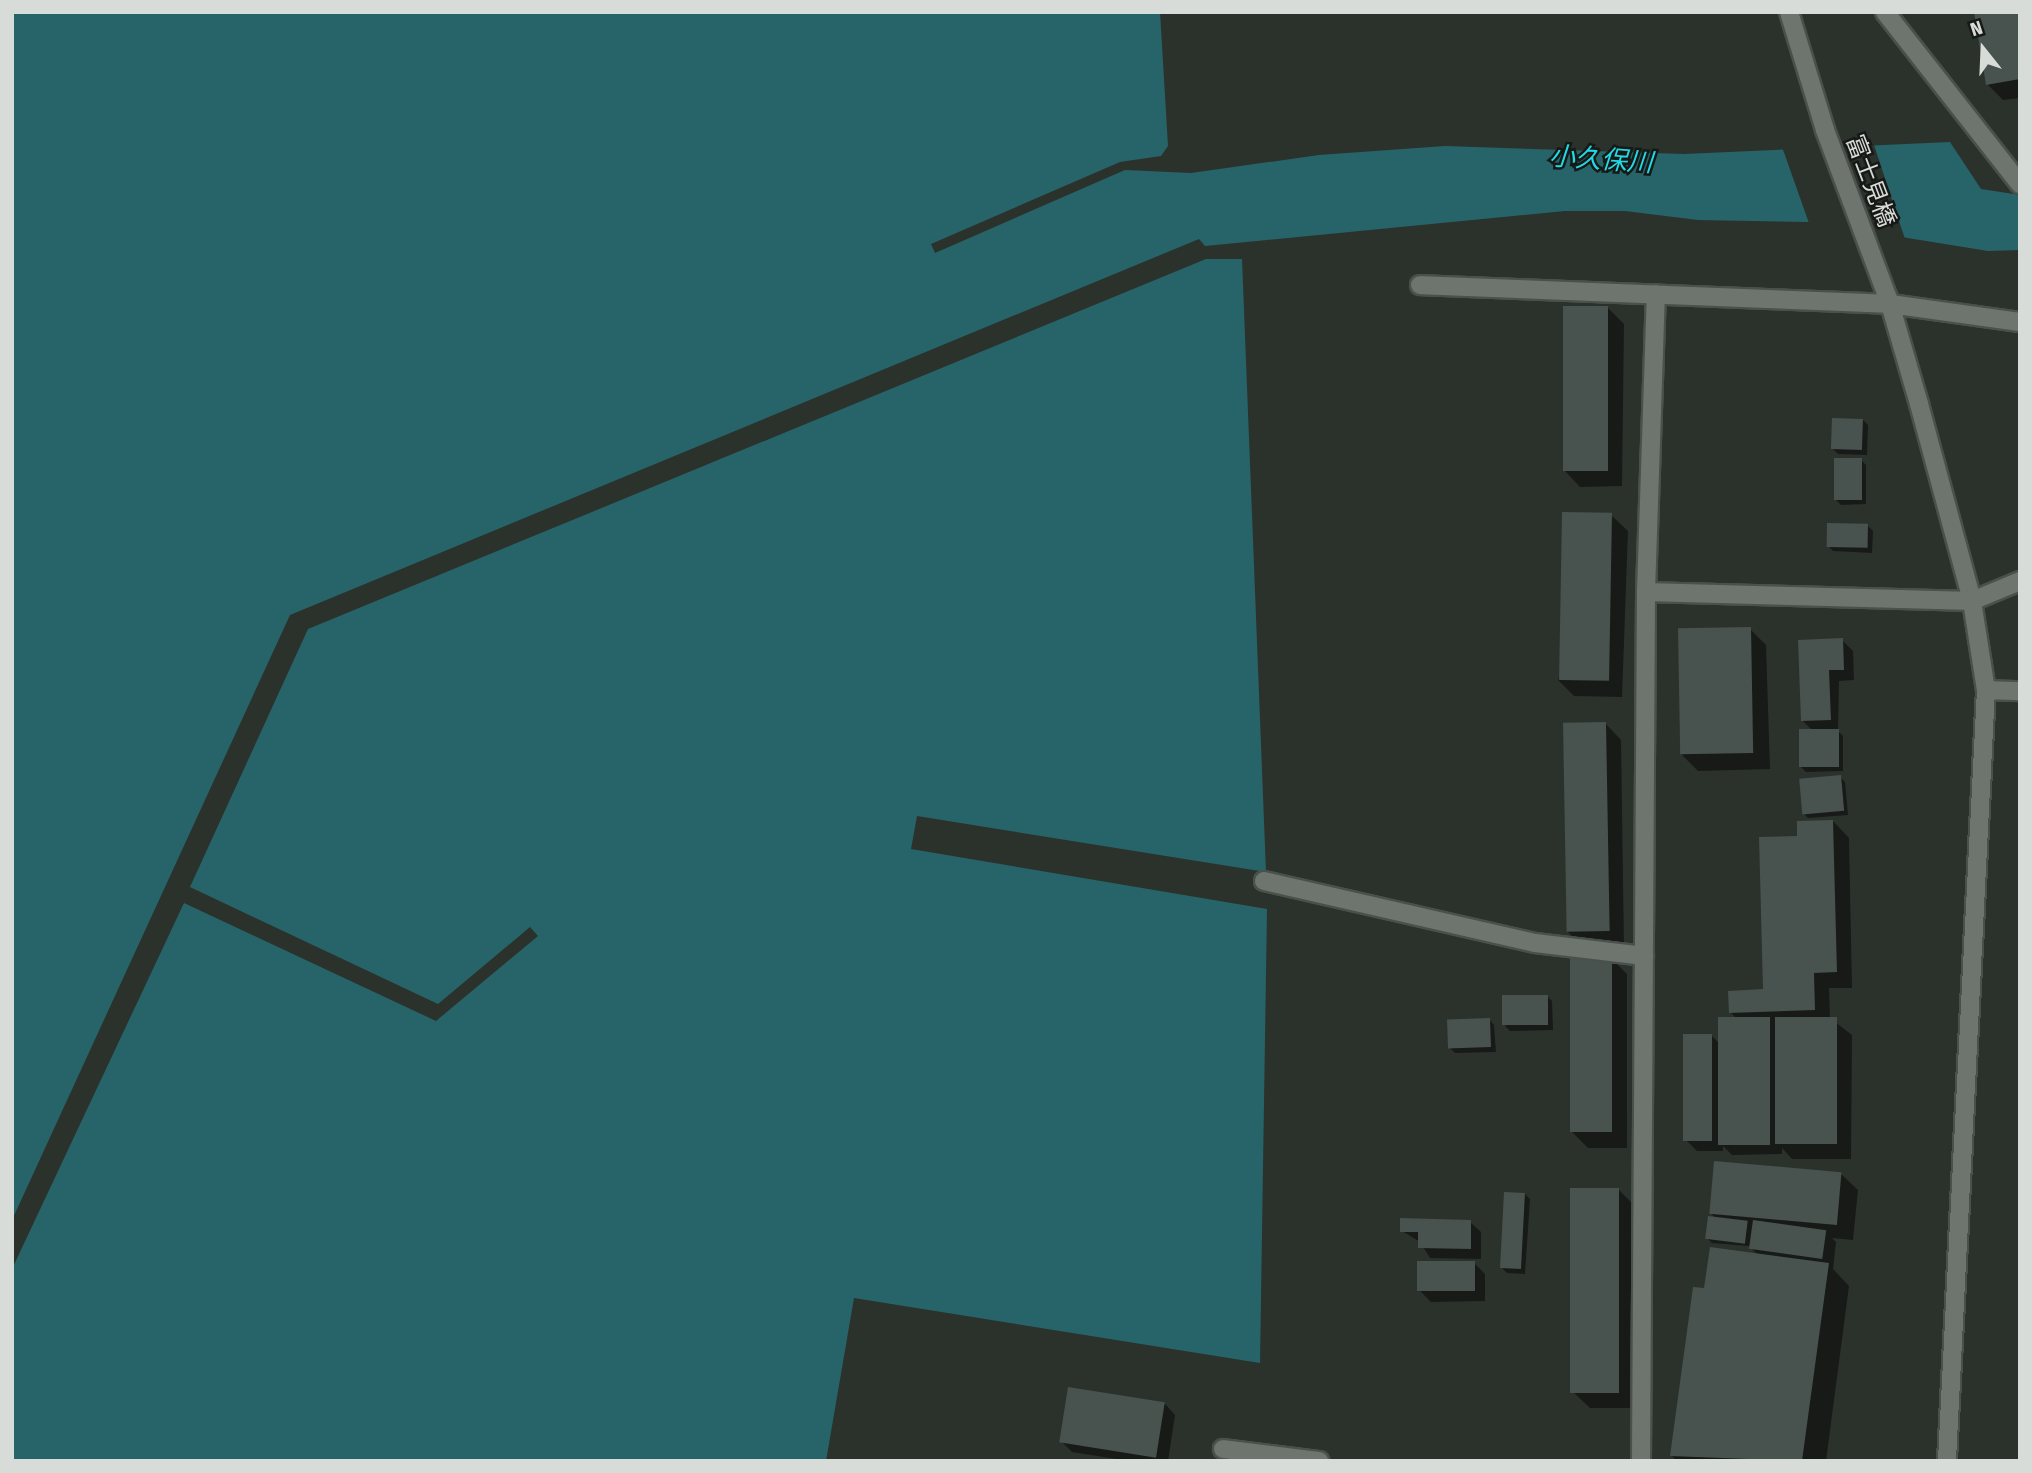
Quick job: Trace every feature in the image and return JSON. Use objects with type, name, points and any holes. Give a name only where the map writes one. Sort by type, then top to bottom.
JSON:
[{"type":"street","name":"富士見橋","points":[[1789,12],[1825,130],[1890,304],[1972,601],[1986,690],[1947,1461]]},
{"type":"street","points":[[1885,12],[2019,183]]},
{"type":"street","points":[[1420,285],[1890,304],[2020,322]]},
{"type":"street","points":[[1641,1461],[1646,592],[1656,294]]},
{"type":"street","points":[[1646,592],[1972,601],[2020,581]]},
{"type":"street","points":[[1986,690],[2020,691]]},
{"type":"street","points":[[1264,881],[1535,943],[1644,956]]},
{"type":"street","points":[[1223,1449],[1319,1461]]},
{"type":"water","name":"小久保川","points":[[12,12],[1160,12],[1168,146],[1161,156],[1120,162],[931,244],[935,253],[1125,170],[1191,173],[1319,155],[1445,146],[1684,154],[1950,142],[1981,189],[2020,195],[2020,250],[1988,251],[1809,222],[1698,220],[1625,211],[1565,211],[1205,246],[1199,239],[290,615],[12,1220]]},
{"type":"water","points":[[1206,259],[1242,259],[1266,872],[917,816],[911,849],[1267,909],[1260,1363],[854,1298],[826,1461],[12,1461],[12,1269],[184,903],[436,1021],[538,936],[530,927],[438,1004],[190,887],[308,629]]},
{"type":"pier","points":[[1781,144],[1874,145],[1905,239],[1810,226]]},
{"type":"building","points":[[1974,12],[2020,12],[2020,79],[1986,85]]},
{"type":"building","points":[[1563,306],[1608,306],[1608,471],[1563,471]]},
{"type":"building","points":[[1832,418],[1863,419],[1862,450],[1831,449]]},
{"type":"building","points":[[1834,458],[1862,458],[1862,500],[1834,500]]},
{"type":"building","points":[[1562,512],[1612,513],[1609,681],[1559,680]]},
{"type":"building","points":[[1827,523],[1868,524],[1868,548],[1827,547]]},
{"type":"building","points":[[1751,627],[1753,753],[1680,754],[1678,628]]},
{"type":"building","points":[[1843,638],[1844,670],[1829,670],[1831,720],[1801,721],[1798,640]]},
{"type":"building","points":[[1606,722],[1610,931],[1567,932],[1563,723]]},
{"type":"building","points":[[1799,729],[1839,729],[1839,767],[1799,767]]},
{"type":"building","points":[[1841,775],[1844,811],[1802,815],[1799,779]]},
{"type":"building","points":[[1833,820],[1837,972],[1814,973],[1815,1010],[1729,1013],[1728,991],[1763,989],[1759,837],[1797,836],[1797,821]]},
{"type":"building","points":[[1570,956],[1612,956],[1612,1132],[1570,1132]]},
{"type":"building","points":[[1502,995],[1548,995],[1548,1025],[1502,1025]]},
{"type":"building","points":[[1718,1017],[1770,1017],[1770,1145],[1718,1145]]},
{"type":"building","points":[[1775,1017],[1837,1017],[1837,1144],[1775,1144]]},
{"type":"building","points":[[1490,1018],[1491,1047],[1448,1048],[1447,1020]]},
{"type":"building","points":[[1683,1034],[1712,1034],[1712,1141],[1683,1141]]},
{"type":"building","points":[[1714,1161],[1842,1172],[1837,1225],[1709,1214]]},
{"type":"building","points":[[1570,1188],[1619,1188],[1619,1393],[1570,1393]]},
{"type":"building","points":[[1504,1192],[1525,1193],[1521,1269],[1500,1268]]},
{"type":"building","points":[[1708,1216],[1748,1221],[1745,1244],[1705,1239]]},
{"type":"building","points":[[1400,1218],[1471,1220],[1471,1249],[1418,1248],[1418,1232],[1400,1232]]},
{"type":"building","points":[[1753,1220],[1826,1230],[1822,1259],[1749,1249]]},
{"type":"building","points":[[1710,1247],[1829,1263],[1802,1461],[1670,1456],[1693,1287],[1704,1288]]},
{"type":"building","points":[[1417,1261],[1475,1261],[1475,1291],[1417,1291]]},
{"type":"building","points":[[1068,1387],[1165,1402],[1156,1458],[1059,1442]]}]
